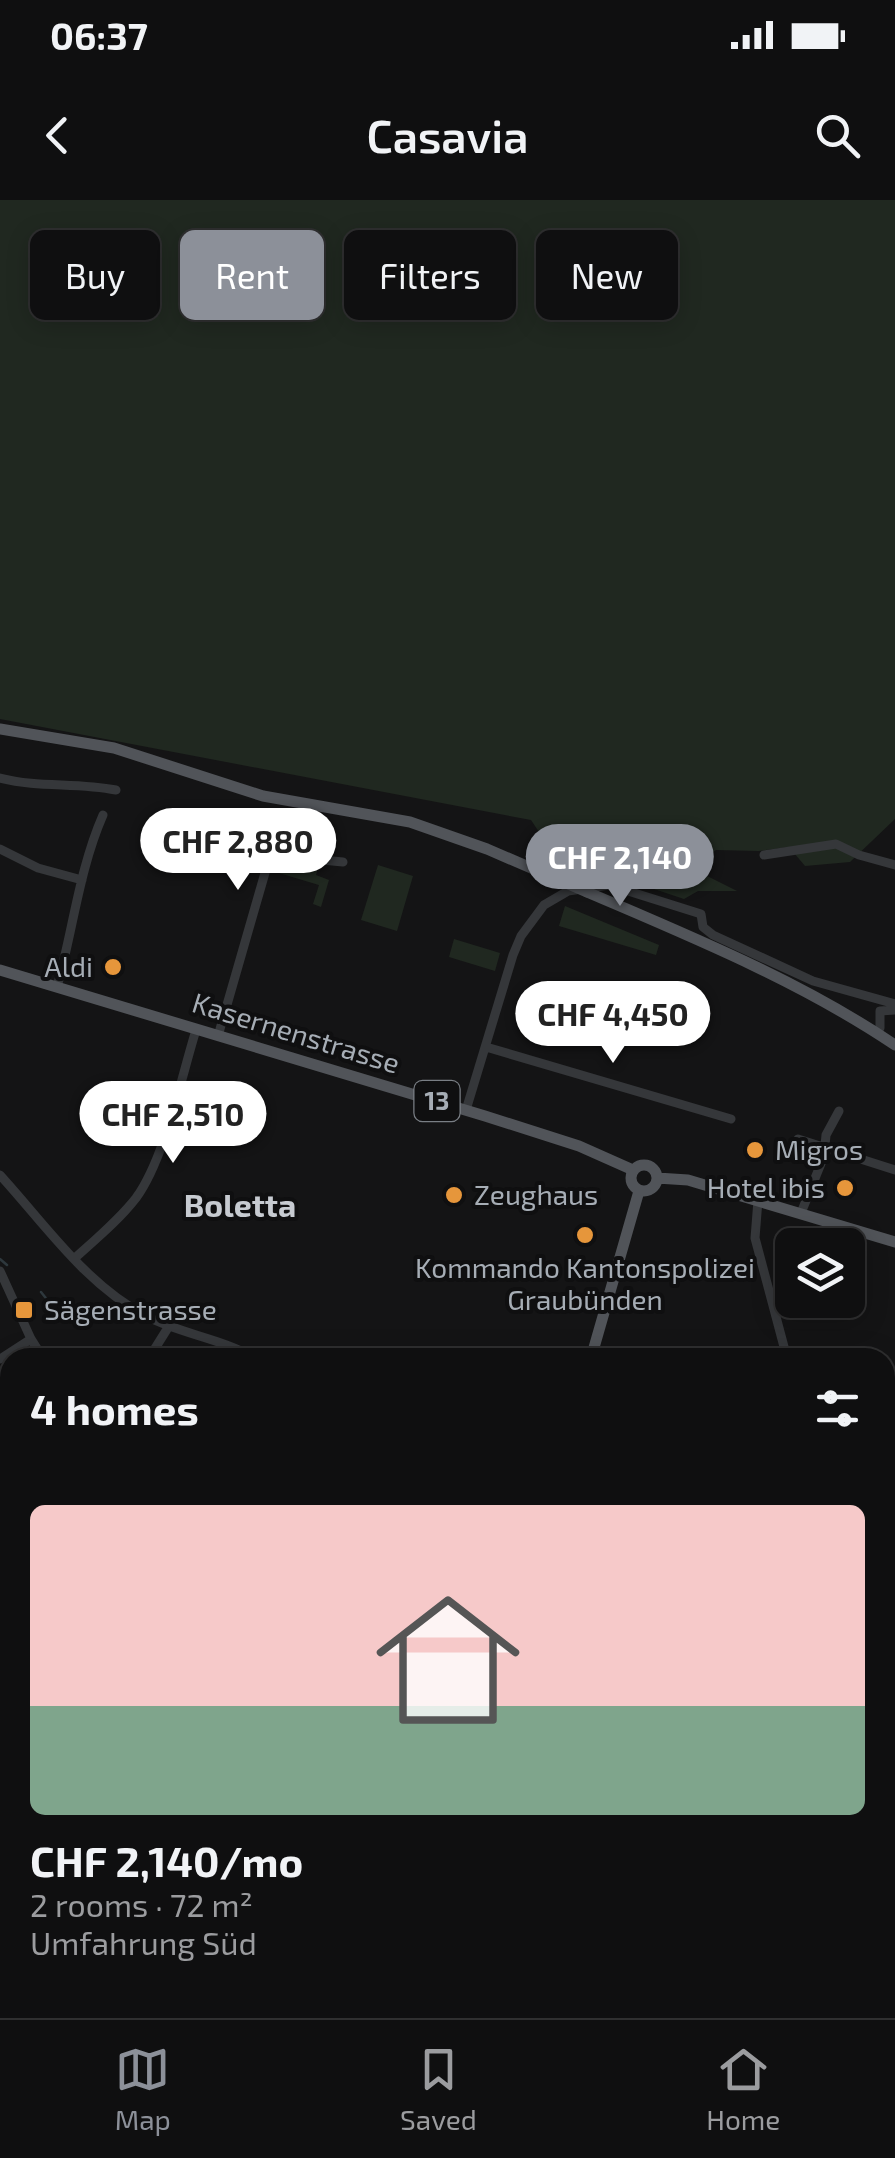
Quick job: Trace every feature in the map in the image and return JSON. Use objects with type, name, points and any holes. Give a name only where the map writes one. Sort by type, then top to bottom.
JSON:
[{"type":"main road","points":[[0,729],[114,748],[263,796],[410,822],[474,844],[766,972],[895,1045]]},
{"type":"main road","name":"Kasernenstrasse","points":[[0,970],[466,1110],[592,1150],[632,1170]]},
{"type":"main road","points":[[645,1164],[654,1169],[657,1178],[650,1190],[639,1191],[631,1182],[632,1170],[645,1164]]},
{"type":"main road","points":[[657,1178],[688,1180],[895,1242]]},
{"type":"main road","points":[[595,1348],[639,1191]]},
{"type":"street","points":[[0,778],[30,784],[80,783],[116,790]]},
{"type":"street","points":[[56,987],[88,852],[103,815]]},
{"type":"street","points":[[764,855],[836,844],[895,865]]},
{"type":"street","points":[[0,848],[38,868],[82,880]]},
{"type":"street","points":[[218,1036],[269,859],[279,856],[343,862]]},
{"type":"street","points":[[466,1110],[513,956],[534,916],[554,897],[590,885],[609,885],[701,914],[703,927],[714,936],[792,973],[895,1007]]},
{"type":"street","points":[[880,1028],[880,1011],[895,1007]]},
{"type":"street","points":[[76,1258],[127,1208],[144,1184],[156,1158],[196,1030]]},
{"type":"street","points":[[486,1047],[731,1119]]},
{"type":"street","points":[[802,1213],[826,1135],[840,1111]]},
{"type":"street","points":[[798,1139],[895,1170]]},
{"type":"street","points":[[0,1175],[116,1297],[169,1326],[236,1348]]},
{"type":"street","points":[[758,1200],[754,1223],[756,1248],[784,1348]]},
{"type":"street","points":[[0,1272],[36,1348]]},
{"type":"street","points":[[156,1348],[169,1326]]},
{"type":"street","points":[[16,1348],[30,1339]]},
{"type":"shaded area","points":[[0,200],[895,200],[895,819],[850,862],[805,866],[789,847],[716,850],[700,862],[701,873],[737,891],[698,891],[684,899],[555,856],[531,820],[0,719]]},
{"type":"shaded area","points":[[283,860],[302,861],[318,868],[316,875],[329,880],[321,907],[313,904],[319,885],[279,873]]},
{"type":"shaded area","points":[[378,865],[413,876],[397,931],[361,920]]},
{"type":"shaded area","points":[[565,906],[659,945],[656,955],[559,926]]},
{"type":"shaded area","points":[[454,939],[500,953],[495,971],[449,957]]},
{"type":"waterway","points":[[0,1259],[7,1265]]},
{"type":"waterway","points":[[41,1292],[49,1302]]},
{"type":"place","name":"Aldi","points":[[113,967]]},
{"type":"place","name":"Migros","points":[[755,1150]]},
{"type":"place","name":"Hotel ibis","points":[[845,1188]]},
{"type":"place","name":"Zeughaus","points":[[454,1195]]},
{"type":"place","name":"Kommando Kantonspolizei Graubünden","points":[[585,1235]]},
{"type":"place","name":"Sägenstrasse","points":[[24,1310]]},
{"type":"district","name":"Boletta","points":[[240,1206]]}]
